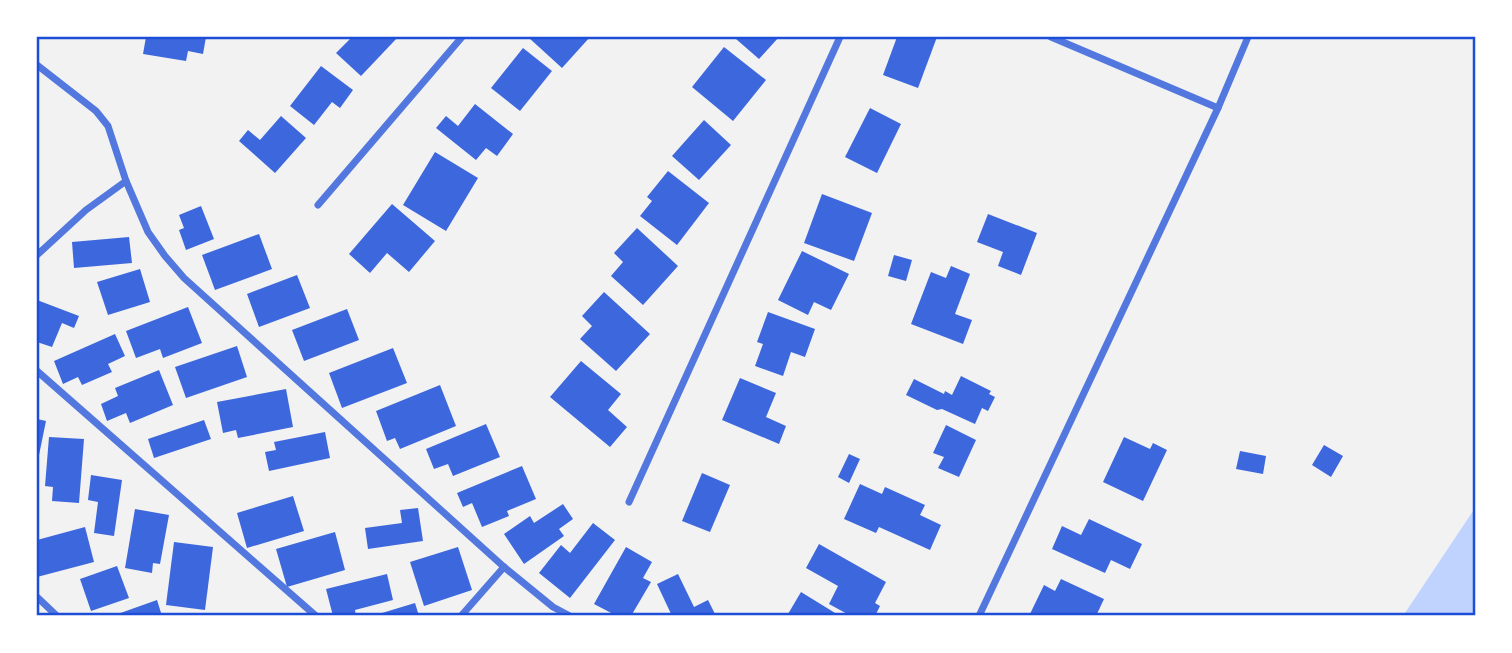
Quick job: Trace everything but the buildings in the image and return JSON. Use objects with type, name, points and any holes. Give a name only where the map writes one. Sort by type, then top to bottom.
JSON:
[{"type":"street","points":[[318,205],[462,37]]},
{"type":"street","points":[[629,502],[840,37]]},
{"type":"street","points":[[1051,37],[1218,108]]},
{"type":"street","points":[[979,616],[1218,108],[1248,37]]},
{"type":"street","points":[[37,65],[96,111],[108,126],[126,181],[148,232],[184,278],[504,567],[553,607],[570,616]]},
{"type":"street","points":[[37,255],[86,210],[126,181]]},
{"type":"street","points":[[37,371],[316,616]]},
{"type":"street","points":[[461,616],[504,567]]},
{"type":"street","points":[[37,597],[57,616]]},
{"type":"water","points":[[1475,508],[1475,616],[1403,616]]}]
